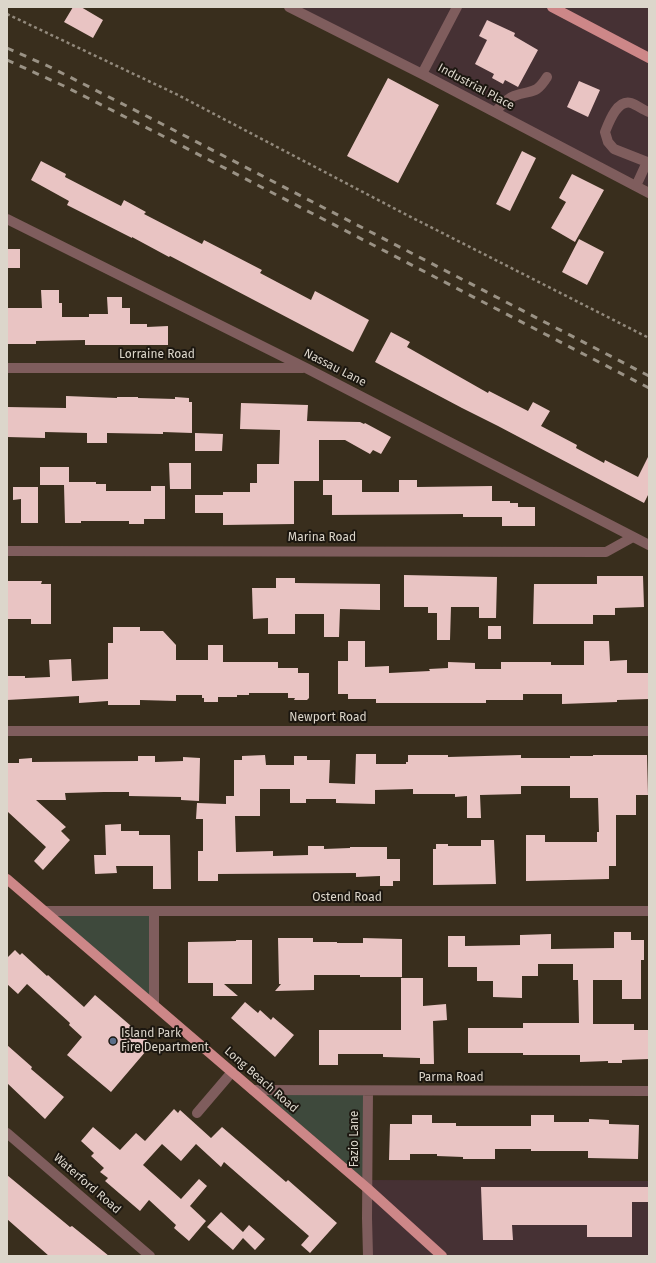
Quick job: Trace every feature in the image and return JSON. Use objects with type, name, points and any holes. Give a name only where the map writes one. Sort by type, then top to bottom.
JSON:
[{"type":"main road","points":[[552,7],[649,58]]},
{"type":"main road","name":"Long Beach Road","points":[[7,879],[367,1188],[442,1256]]},
{"type":"street","name":"Industrial Place","points":[[289,7],[649,192]]},
{"type":"street","points":[[422,74],[457,7]]},
{"type":"street","points":[[495,112],[504,102],[514,96],[537,90],[547,77]]},
{"type":"street","points":[[636,186],[648,162],[614,149],[608,142],[605,132],[616,110],[623,104],[630,103],[649,112]]},
{"type":"street","name":"Nassau Lane","points":[[7,219],[306,368],[649,545]]},
{"type":"street","name":"Lorraine Road","points":[[7,368],[306,368]]},
{"type":"street","name":"Marina Road","points":[[7,551],[606,552],[634,537]]},
{"type":"street","name":"Newport Road","points":[[7,731],[649,731]]},
{"type":"street","name":"Ostend Road","points":[[44,911],[649,912]]},
{"type":"street","points":[[154,911],[154,1005]]},
{"type":"street","points":[[197,1114],[232,1072]]},
{"type":"street","name":"Parma Road","points":[[253,1090],[649,1091]]},
{"type":"street","name":"Fazio Lane","points":[[368,1091],[368,1256]]},
{"type":"street","name":"Waterford Road","points":[[7,1132],[150,1256]]},
{"type":"path","points":[[7,14],[176,94],[649,338]]},
{"type":"shaded area","points":[[293,7],[649,7],[649,187]]},
{"type":"shaded area","points":[[371,1180],[649,1181],[649,1256],[372,1256]]},
{"type":"green space","points":[[52,913],[152,914],[151,999]]},
{"type":"green space","points":[[365,1094],[364,1179],[266,1095]]},
{"type":"building","points":[[73,7],[81,7],[103,20],[93,38],[64,22]]},
{"type":"building","points":[[487,20],[515,33],[514,36],[538,50],[518,87],[505,80],[503,84],[492,78],[494,74],[475,64],[487,40],[479,36]]},
{"type":"building","points":[[388,78],[439,105],[398,183],[347,156]]},
{"type":"building","points":[[579,81],[600,90],[588,117],[567,107]]},
{"type":"building","points":[[522,151],[536,158],[510,211],[496,204]]},
{"type":"building","points":[[41,161],[66,174],[65,177],[121,206],[124,200],[146,212],[144,214],[202,244],[204,240],[262,270],[260,273],[311,300],[315,291],[369,320],[353,352],[170,256],[169,257],[67,205],[69,201],[31,180]]},
{"type":"building","points":[[572,174],[604,190],[575,242],[551,228],[566,202],[559,198]]},
{"type":"building","points":[[579,239],[604,252],[587,285],[562,272]]},
{"type":"building","points":[[7,249],[20,249],[20,268],[7,268]]},
{"type":"building","points":[[41,290],[59,290],[59,303],[62,303],[62,317],[89,317],[89,314],[108,314],[107,297],[122,297],[122,308],[130,308],[130,324],[147,324],[147,327],[168,326],[168,345],[85,345],[85,340],[36,341],[36,344],[7,344],[7,308],[42,308]]},
{"type":"building","points":[[391,332],[410,342],[407,347],[488,393],[489,391],[528,411],[533,402],[550,411],[541,426],[577,445],[576,448],[604,463],[605,460],[638,477],[649,455],[649,493],[644,503],[375,362]]},
{"type":"building","points":[[66,396],[175,399],[175,397],[189,398],[189,402],[192,402],[192,433],[107,433],[107,443],[87,443],[87,433],[45,432],[45,438],[7,437],[7,407],[66,408]]},
{"type":"building","points":[[241,403],[308,405],[307,421],[360,422],[365,423],[391,437],[381,454],[373,450],[370,454],[345,440],[319,440],[319,481],[294,481],[294,524],[223,525],[223,513],[195,513],[195,495],[223,495],[223,492],[250,492],[250,483],[257,483],[257,464],[279,464],[280,430],[240,429]]},
{"type":"building","points":[[195,433],[223,434],[222,451],[195,451]]},
{"type":"building","points":[[169,463],[191,463],[191,489],[170,489]]},
{"type":"building","points":[[40,467],[69,467],[69,482],[96,482],[96,484],[106,484],[106,491],[151,491],[151,486],[165,486],[165,519],[144,519],[144,524],[129,524],[129,521],[81,521],[81,523],[65,523],[64,485],[40,485]]},
{"type":"building","points":[[323,480],[362,480],[362,492],[399,492],[399,480],[417,480],[417,487],[492,486],[492,501],[510,501],[510,503],[518,503],[518,507],[535,507],[535,526],[502,526],[502,517],[463,517],[463,514],[332,515],[332,495],[323,495]]},
{"type":"building","points":[[13,487],[38,487],[38,523],[21,523],[21,499],[13,500]]},
{"type":"building","points":[[404,575],[497,577],[496,618],[479,618],[479,607],[451,607],[450,640],[437,640],[437,613],[428,613],[428,607],[404,607]]},
{"type":"building","points":[[597,576],[643,576],[644,607],[615,608],[615,615],[593,615],[593,624],[533,624],[534,584],[597,584]]},
{"type":"building","points":[[276,578],[295,578],[295,583],[380,584],[380,610],[340,609],[339,637],[324,637],[324,614],[295,614],[295,634],[268,634],[268,618],[253,619],[252,588],[276,588]]},
{"type":"building","points":[[7,581],[42,581],[41,584],[51,584],[51,624],[31,624],[31,619],[7,619]]},
{"type":"building","points":[[488,626],[501,626],[501,639],[488,639]]},
{"type":"building","points":[[113,627],[140,627],[140,631],[163,631],[176,645],[176,660],[208,660],[208,645],[223,645],[223,662],[278,662],[278,668],[298,668],[298,673],[309,673],[309,698],[307,700],[294,700],[295,698],[288,698],[288,693],[249,693],[249,695],[237,695],[237,697],[218,697],[218,702],[204,702],[202,695],[176,695],[176,701],[140,700],[140,705],[108,705],[108,701],[79,703],[79,696],[7,700],[7,676],[25,676],[25,678],[50,677],[49,660],[71,659],[72,681],[108,679],[108,643],[113,643]]},
{"type":"building","points":[[348,641],[365,641],[365,667],[389,666],[389,673],[430,671],[429,669],[448,668],[448,662],[475,663],[475,669],[501,669],[501,662],[551,662],[551,665],[584,665],[584,641],[609,641],[610,661],[627,660],[627,673],[649,673],[649,699],[562,704],[562,694],[523,694],[523,700],[486,700],[486,703],[376,703],[376,699],[348,699],[348,694],[338,694],[338,661],[348,661]]},
{"type":"building","points":[[356,754],[376,754],[376,764],[406,764],[406,762],[408,762],[408,755],[448,755],[448,757],[521,755],[521,758],[570,758],[570,756],[593,755],[647,755],[648,795],[636,795],[636,815],[616,815],[616,866],[609,866],[609,879],[526,881],[526,835],[545,835],[545,842],[597,842],[597,832],[599,832],[598,798],[570,798],[570,786],[521,786],[521,794],[480,795],[481,818],[467,818],[467,796],[455,797],[455,794],[413,794],[413,789],[375,790],[375,804],[336,803],[336,799],[306,799],[306,803],[290,803],[290,789],[260,789],[260,816],[235,816],[236,852],[273,851],[273,856],[308,855],[308,846],[324,846],[324,849],[387,847],[387,859],[400,859],[400,881],[393,881],[393,886],[380,886],[380,876],[356,877],[356,873],[218,874],[218,881],[198,881],[198,851],[203,851],[203,819],[196,819],[197,803],[226,804],[226,796],[234,796],[234,760],[242,760],[242,756],[265,755],[266,765],[294,765],[294,756],[307,756],[307,760],[330,760],[329,783],[355,784]]},
{"type":"building","points":[[138,756],[155,756],[155,762],[183,761],[183,757],[200,758],[199,801],[181,800],[181,797],[129,796],[129,792],[65,793],[66,800],[36,800],[66,827],[61,831],[70,840],[43,870],[34,861],[46,847],[8,812],[8,763],[19,763],[19,759],[32,758],[32,762],[138,761]]},
{"type":"building","points":[[121,824],[121,831],[139,831],[139,835],[170,835],[171,889],[153,889],[153,866],[116,866],[117,873],[95,874],[94,855],[106,855],[105,825]]},
{"type":"building","points":[[481,840],[494,840],[496,884],[433,885],[433,849],[436,849],[436,844],[448,844],[448,846],[481,846]]},
{"type":"building","points":[[614,932],[631,932],[631,940],[644,940],[644,960],[641,960],[641,999],[622,999],[622,980],[593,980],[593,1024],[634,1024],[634,1030],[649,1030],[649,1059],[622,1060],[622,1063],[608,1063],[608,1061],[580,1062],[580,1055],[468,1053],[468,1028],[523,1028],[523,1023],[579,1023],[578,980],[573,980],[573,964],[538,964],[538,976],[522,976],[522,998],[493,997],[493,981],[477,981],[477,967],[448,967],[448,936],[465,936],[465,946],[520,945],[520,935],[551,934],[551,949],[614,948]]},
{"type":"building","points":[[278,938],[313,938],[313,942],[337,943],[363,943],[363,938],[402,939],[402,977],[314,975],[314,990],[275,991],[281,984],[279,984]]},
{"type":"building","points":[[252,940],[252,984],[224,984],[238,996],[213,996],[213,983],[188,983],[188,942]]},
{"type":"building","name":"Island Park Fire Department","points":[[15,950],[20,955],[22,953],[84,1007],[95,995],[152,1044],[111,1092],[67,1055],[82,1037],[69,1025],[70,1023],[27,984],[18,994],[7,984],[7,958]]},
{"type":"building","points":[[401,978],[423,978],[423,1006],[446,1004],[447,1020],[433,1021],[434,1064],[420,1064],[420,1058],[383,1057],[383,1054],[338,1054],[338,1065],[319,1065],[319,1030],[401,1030]]},
{"type":"building","points":[[245,1002],[258,1013],[260,1010],[271,1020],[273,1017],[294,1035],[275,1057],[231,1018]]},
{"type":"building","points":[[7,1045],[32,1067],[31,1069],[64,1097],[45,1119],[7,1083]]},
{"type":"building","points":[[174,1109],[178,1113],[180,1110],[211,1138],[222,1127],[286,1182],[288,1180],[337,1223],[310,1253],[301,1245],[309,1236],[224,1162],[221,1167],[196,1144],[181,1161],[162,1144],[143,1165],[181,1199],[199,1179],[207,1186],[190,1206],[206,1221],[189,1241],[174,1228],[176,1225],[149,1200],[140,1211],[105,1181],[108,1178],[100,1172],[104,1168],[91,1156],[94,1153],[81,1141],[93,1127],[120,1150],[136,1133],[145,1141]]},
{"type":"building","points":[[412,1115],[432,1115],[432,1123],[456,1123],[456,1126],[531,1126],[531,1115],[554,1115],[554,1122],[589,1122],[589,1119],[609,1120],[609,1124],[639,1125],[638,1159],[588,1158],[588,1151],[531,1151],[531,1149],[495,1149],[495,1159],[463,1159],[463,1157],[437,1156],[437,1154],[410,1154],[410,1160],[389,1160],[390,1124],[412,1124]]},
{"type":"building","points":[[7,1175],[70,1227],[72,1226],[109,1256],[49,1256],[7,1219]]},
{"type":"building","points":[[481,1187],[649,1187],[649,1202],[632,1202],[632,1237],[587,1237],[587,1225],[512,1225],[513,1240],[483,1240]]},
{"type":"building","points":[[221,1212],[243,1232],[249,1225],[265,1239],[255,1250],[243,1238],[233,1250],[207,1227]]},
{"type":"railway","points":[[7,48],[50,67],[162,124],[649,376]]},
{"type":"railway","points":[[7,60],[64,86],[159,134],[649,388]]},
{"type":"place","name":"Island Park Fire Department","points":[[113,1041]]}]
